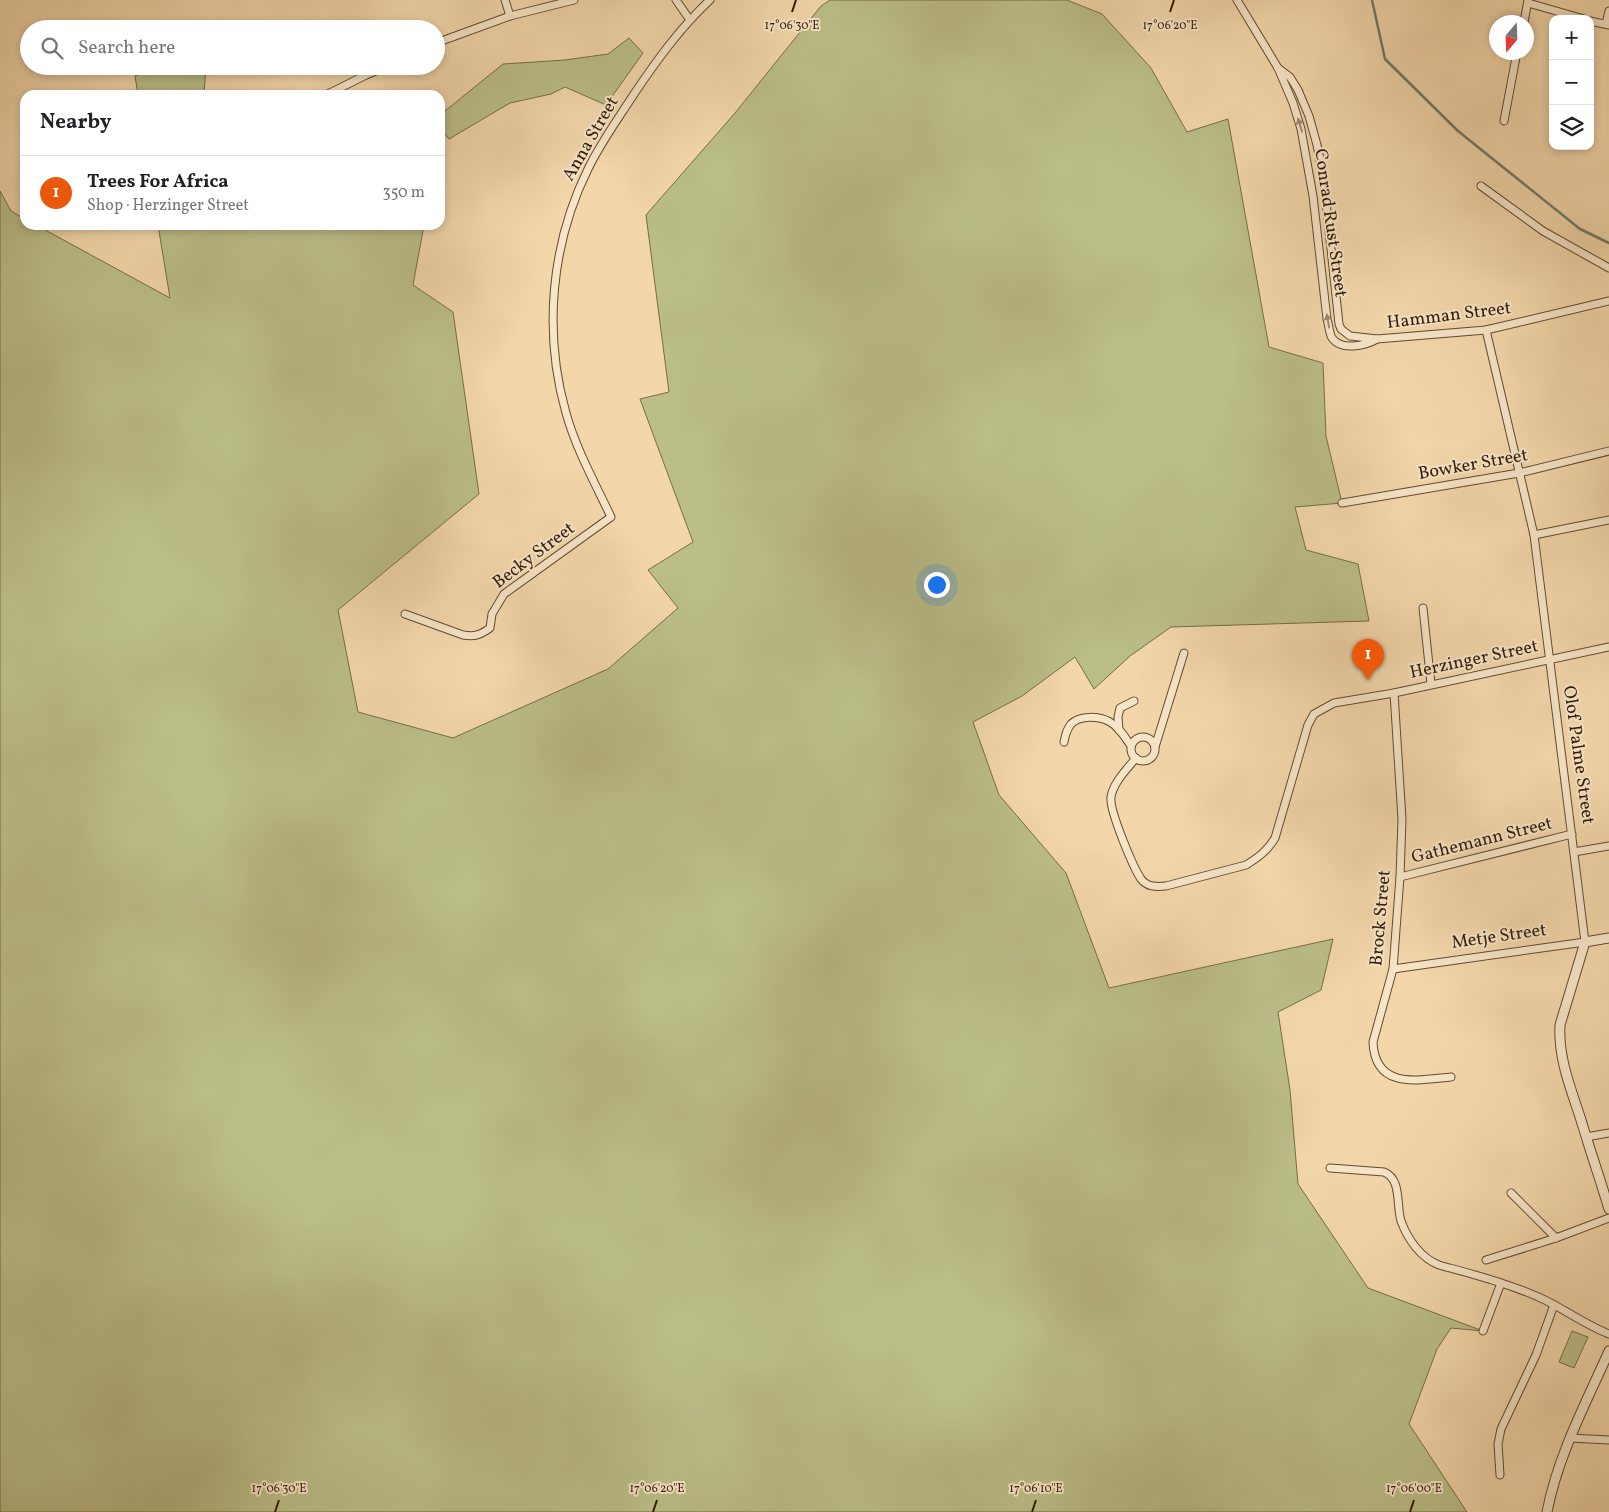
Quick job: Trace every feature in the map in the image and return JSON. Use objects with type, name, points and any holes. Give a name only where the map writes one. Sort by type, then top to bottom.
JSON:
[{"type":"street","points":[[505,0],[510,16]]},
{"type":"street","points":[[445,40],[510,16],[574,0]]},
{"type":"street","points":[[676,0],[690,20]]},
{"type":"street","name":"Anna Street","points":[[611,517],[575,438],[566,413],[560,385],[552,321],[554,287],[562,239],[573,204],[587,170],[605,138],[663,52],[710,0]]},
{"type":"street","name":"Conrad Rust Street","points":[[1237,0],[1278,68],[1293,103],[1301,129],[1307,154],[1327,319],[1331,336],[1336,342],[1348,346],[1370,343],[1376,339]]},
{"type":"street","points":[[1525,15],[1528,2],[1571,15]]},
{"type":"street","points":[[1594,22],[1607,25],[1609,11]]},
{"type":"street","points":[[1504,121],[1516,60]]},
{"type":"street","name":"Conrad Rust Street","points":[[1278,68],[1290,77],[1309,116],[1323,174],[1339,324],[1341,329],[1350,336]]},
{"type":"street","points":[[336,90],[366,75]]},
{"type":"street","points":[[1481,186],[1543,231],[1609,268]]},
{"type":"street","name":"Hamman Street","points":[[1350,336],[1376,339],[1486,330],[1609,301]]},
{"type":"street","name":"Olof Palme Street","points":[[1486,330],[1534,535],[1585,942],[1560,1025],[1560,1048],[1567,1077],[1609,1209]]},
{"type":"street","name":"Bowker Street","points":[[1342,503],[1519,473],[1609,451]]},
{"type":"street","name":"Becky Street","points":[[405,614],[463,635],[481,634],[490,628],[492,614],[504,594],[611,517]]},
{"type":"street","points":[[1534,535],[1609,520]]},
{"type":"street","points":[[1423,608],[1431,684]]},
{"type":"street","name":"Herzinger Street","points":[[1155,747],[1154,753],[1146,760],[1136,758],[1114,787],[1111,807],[1124,842],[1142,879],[1154,887],[1166,886],[1246,865],[1264,853],[1276,838],[1308,725],[1314,714],[1334,703],[1394,693],[1609,647]]},
{"type":"street","points":[[1155,747],[1184,653]]},
{"type":"street","name":"Brock Street","points":[[1394,693],[1402,819],[1400,877],[1393,969],[1373,1042],[1374,1054],[1377,1063],[1390,1075],[1405,1080],[1451,1077]]},
{"type":"street","points":[[1119,730],[1118,717],[1120,708],[1134,701]]},
{"type":"street","points":[[1064,742],[1067,730],[1072,723],[1079,719],[1100,718],[1110,722],[1119,730],[1131,746],[1136,758]]},
{"type":"street","points":[[1131,746],[1136,739],[1144,737],[1151,740],[1155,747]]},
{"type":"street","name":"Gathemann Street","points":[[1400,877],[1572,834]]},
{"type":"street","points":[[1574,852],[1609,846]]},
{"type":"street","name":"Metje Street","points":[[1393,969],[1609,938]]},
{"type":"street","points":[[1586,1137],[1609,1133]]},
{"type":"street","points":[[1330,1168],[1384,1172],[1392,1176],[1395,1183],[1401,1220],[1409,1239],[1430,1261],[1501,1283],[1554,1305],[1609,1334]]},
{"type":"street","points":[[1511,1193],[1556,1238]]},
{"type":"street","points":[[1486,1260],[1556,1238],[1609,1218]]},
{"type":"street","points":[[1483,1331],[1501,1283]]},
{"type":"street","points":[[1500,1475],[1498,1444],[1501,1429],[1536,1355],[1554,1305]]},
{"type":"street","points":[[1547,1512],[1556,1474],[1609,1350]]},
{"type":"street","points":[[1570,1438],[1609,1440]]},
{"type":"green space","points":[[830,0],[1067,0],[1102,14],[1151,68],[1187,132],[1228,119],[1269,347],[1323,363],[1326,436],[1342,503],[1295,507],[1306,550],[1358,564],[1369,621],[1171,627],[1130,656],[1094,689],[1075,657],[1022,696],[973,722],[999,795],[1066,873],[1109,988],[1333,939],[1321,990],[1278,1012],[1290,1090],[1298,1184],[1368,1288],[1483,1331],[1451,1328],[1437,1349],[1409,1424],[1467,1512],[0,1512],[0,191],[11,211],[20,216],[20,230],[45,230],[170,298],[159,230],[423,230],[413,285],[453,312],[479,494],[338,610],[358,712],[453,738],[608,669],[678,608],[648,570],[693,542],[640,399],[669,392],[646,215],[735,113],[821,6]]},
{"type":"green space","points":[[629,38],[643,53],[606,105],[565,87],[551,94],[510,103],[449,139],[445,134],[445,111],[503,64],[565,60],[608,54]]},
{"type":"green space","points":[[205,75],[204,90],[137,90],[135,76]]},
{"type":"green space","points":[[1572,1331],[1588,1337],[1574,1368],[1559,1362]]},
{"type":"waterway","points":[[1372,0],[1385,59],[1458,131],[1580,229],[1609,243]]},
{"type":"place","name":"Trees For Africa","points":[[1368,680]]}]
